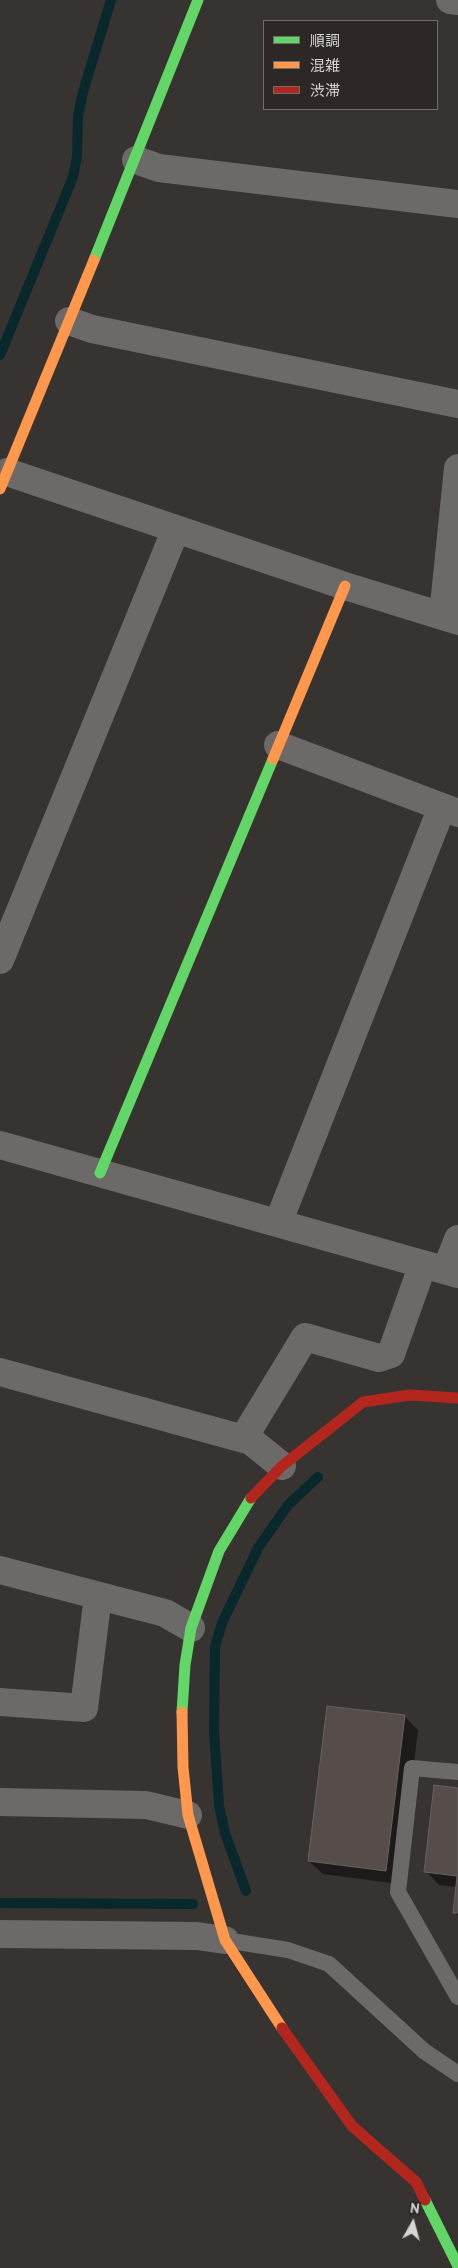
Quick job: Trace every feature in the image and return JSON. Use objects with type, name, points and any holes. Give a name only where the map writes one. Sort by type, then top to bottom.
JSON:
[{"type":"street","points":[[198,0],[136,160],[4,480],[176,529],[345,586],[450,618],[458,468]]},
{"type":"street","points":[[450,0],[458,1]]},
{"type":"street","points":[[136,160],[159,168],[458,204]]},
{"type":"street","points":[[69,321],[92,329],[458,404]]},
{"type":"street","points":[[0,960],[176,529]]},
{"type":"street","points":[[100,1173],[345,586]]},
{"type":"street","points":[[278,745],[450,810],[278,1222]]},
{"type":"street","points":[[0,1145],[278,1222],[442,1270]]},
{"type":"street","points":[[243,1439],[305,1337],[379,1358],[392,1354],[442,1270],[458,1239]]},
{"type":"street","points":[[0,1372],[251,1441],[282,1466]]},
{"type":"street","points":[[458,1398],[410,1396],[363,1402],[282,1466],[253,1495],[219,1551],[191,1628],[185,1665],[182,1714],[183,1767],[188,1815],[224,1940],[265,2004],[352,2126],[416,2182],[458,2266]]},
{"type":"street","points":[[0,1570],[165,1613],[191,1628]]},
{"type":"street","points":[[0,1702],[84,1708],[98,1596]]},
{"type":"street","points":[[0,1802],[146,1805],[188,1815]]},
{"type":"street","points":[[0,1934],[197,1936],[224,1940]]},
{"type":"lane","points":[[458,1772],[412,1768],[398,1892],[458,1997]]},
{"type":"lane","points":[[224,1940],[288,1950],[329,1964],[424,2050],[458,2074]]},
{"type":"building","points":[[327,1706],[405,1715],[386,1871],[308,1861]]},
{"type":"building","points":[[434,1785],[458,1788],[458,1913],[453,1913],[457,1876],[424,1872]]},
{"type":"waterway","points":[[0,355],[73,177],[77,156],[78,116],[83,92],[111,0]]},
{"type":"waterway","points":[[246,1891],[225,1833],[219,1805],[214,1731],[215,1647],[222,1623],[258,1548],[288,1505],[318,1477]]},
{"type":"waterway","points":[[0,1903],[193,1904]]},
{"type":"traffic: fast","points":[[94,260],[198,0]]},
{"type":"traffic: fast","points":[[100,1173],[273,759]]},
{"type":"traffic: fast","points":[[182,1712],[185,1665],[191,1628],[219,1551],[251,1498]]},
{"type":"traffic: fast","points":[[425,2200],[458,2266]]},
{"type":"traffic: slow","points":[[0,489],[94,260]]},
{"type":"traffic: slow","points":[[273,759],[345,586]]},
{"type":"traffic: slow","points":[[182,1712],[183,1767],[188,1815],[225,1940],[282,2028]]},
{"type":"traffic: jam","points":[[251,1498],[282,1466],[363,1402],[410,1395],[458,1398]]},
{"type":"traffic: jam","points":[[282,2028],[352,2126],[416,2182],[425,2200]]}]
